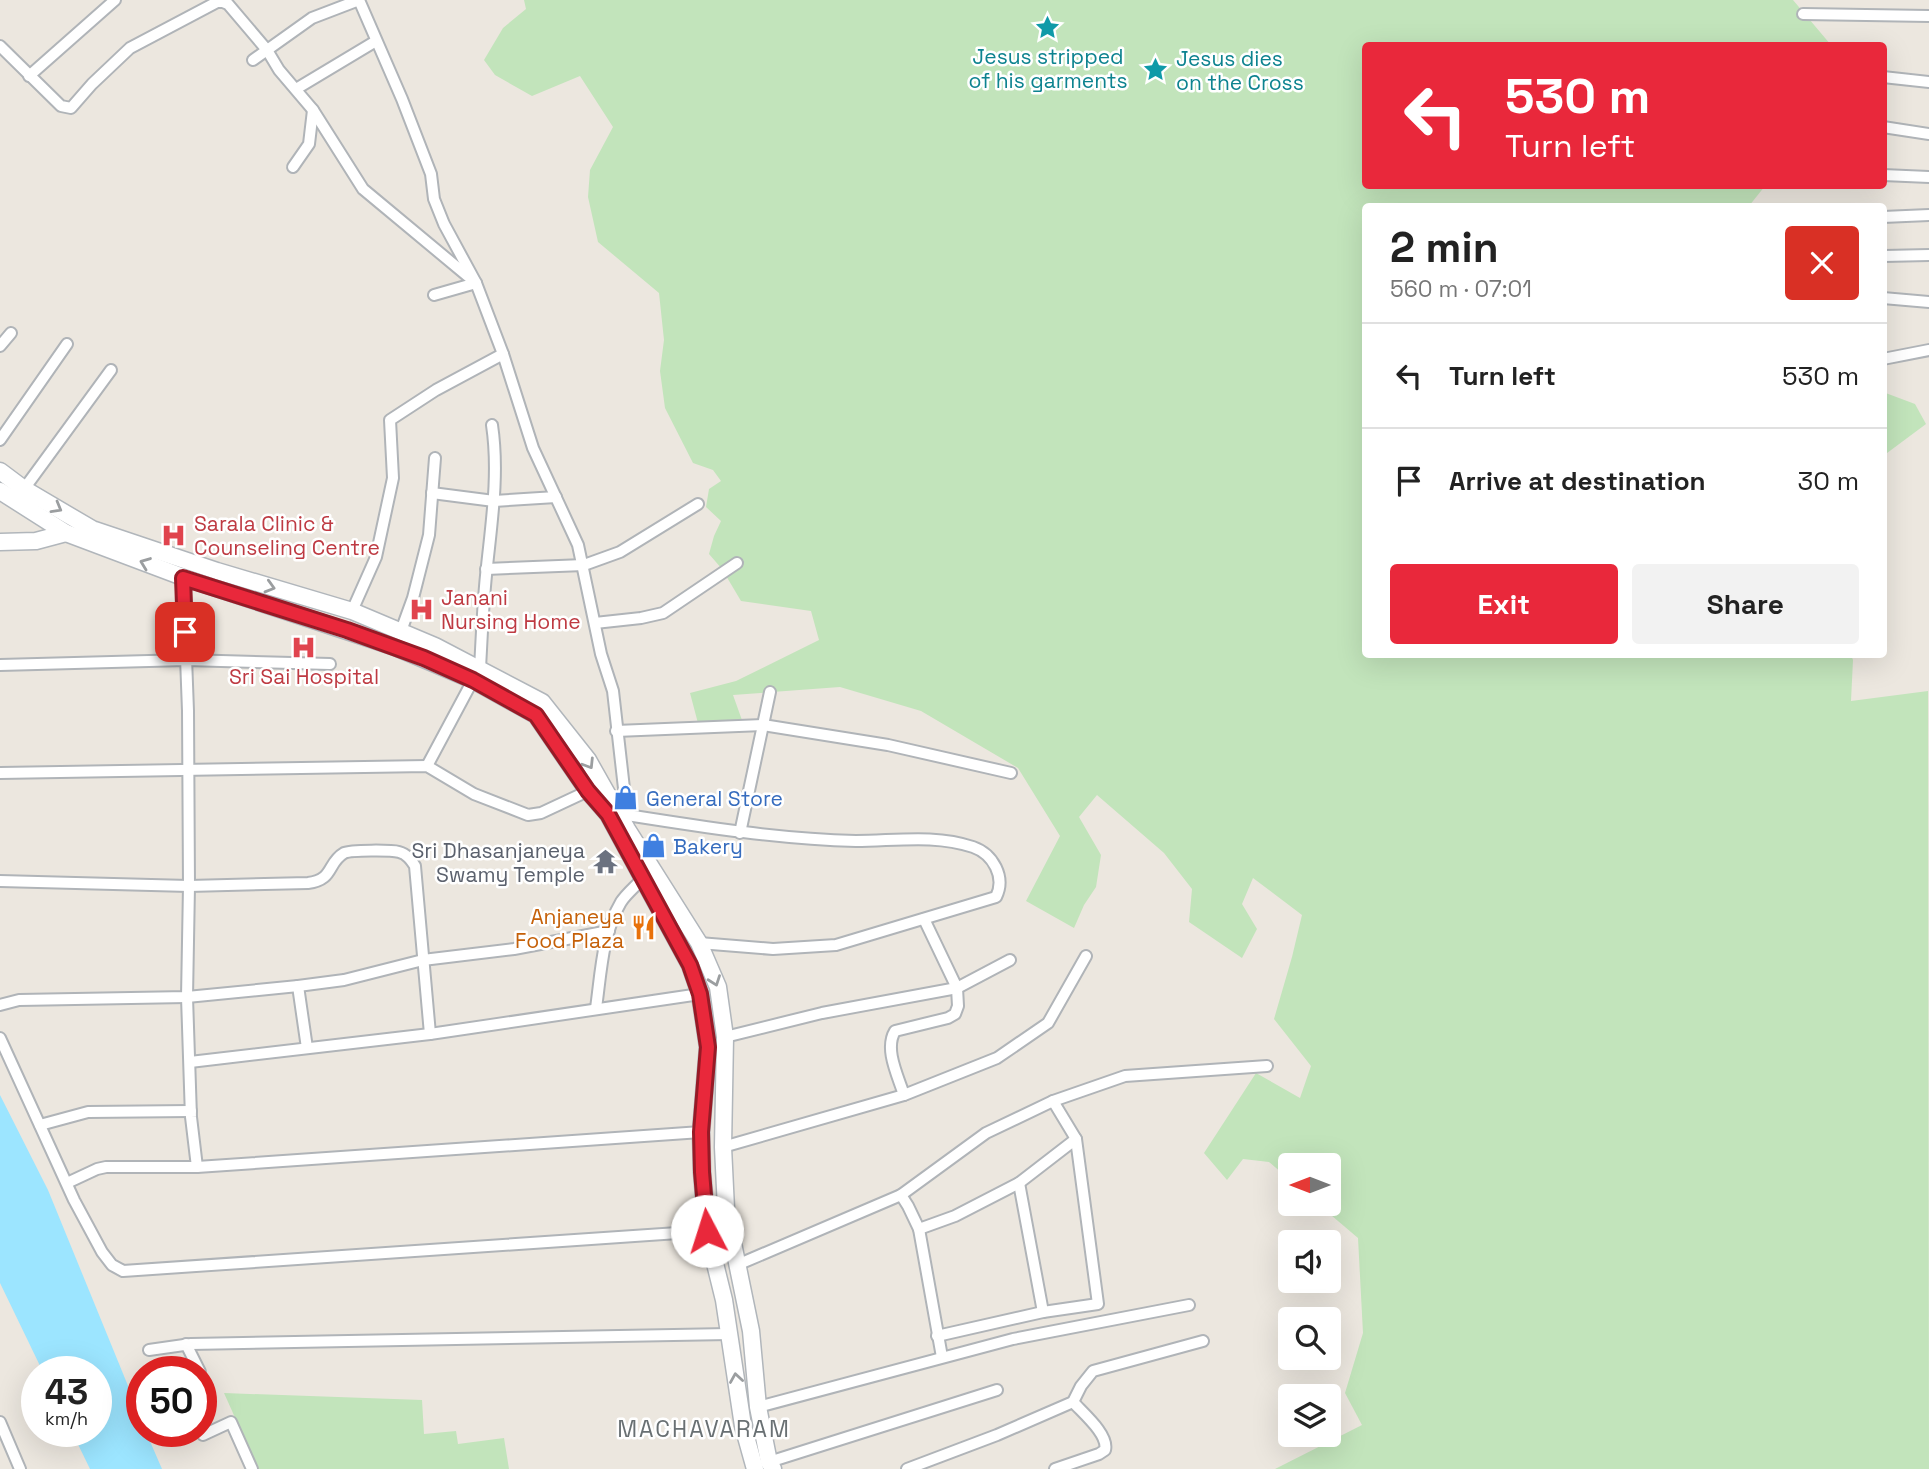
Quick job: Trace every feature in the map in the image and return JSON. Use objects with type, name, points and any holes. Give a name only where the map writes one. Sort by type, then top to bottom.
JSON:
[{"type":"main road","points":[[0,471],[24,489],[92,529],[217,571],[352,611],[435,646],[536,715],[588,791],[608,814],[690,965],[700,994],[708,1047],[701,1132],[707,1231],[724,1300],[743,1426],[766,1467]]},
{"type":"main road","points":[[0,491],[66,533],[183,578],[477,674],[542,702],[588,760],[699,943],[719,987],[724,1037],[723,1147],[726,1209],[751,1331],[766,1467]]},
{"type":"main road","points":[[0,542],[36,541],[66,533]]},
{"type":"street","points":[[29,76],[115,0]]},
{"type":"street","points":[[253,60],[312,19],[359,0],[432,174],[435,199],[444,224],[476,283],[503,354],[533,448],[578,545],[601,654],[613,691],[627,822],[626,847]]},
{"type":"street","points":[[0,46],[61,106],[71,108],[130,48],[217,2],[228,4],[313,110],[363,189],[476,283]]},
{"type":"street","points":[[1803,14],[1929,16]]},
{"type":"street","points":[[296,89],[376,40]]},
{"type":"street","points":[[1887,77],[1929,82]]},
{"type":"street","points":[[293,167],[309,144],[313,110]]},
{"type":"street","points":[[1887,128],[1929,134]]},
{"type":"street","points":[[1887,175],[1929,177]]},
{"type":"street","points":[[1887,217],[1929,215]]},
{"type":"street","points":[[1887,256],[1929,255]]},
{"type":"street","points":[[434,295],[476,283]]},
{"type":"street","points":[[1887,298],[1929,302]]},
{"type":"street","points":[[0,346],[10,333]]},
{"type":"street","points":[[0,440],[67,344]]},
{"type":"street","points":[[1887,358],[1929,350]]},
{"type":"street","points":[[352,611],[376,557],[393,478],[390,420],[436,390],[503,354]]},
{"type":"street","points":[[24,489],[111,370]]},
{"type":"street","points":[[427,766],[477,674],[494,501],[495,441],[492,425]]},
{"type":"street","points":[[401,631],[413,598],[429,535],[435,458]]},
{"type":"street","points":[[432,494],[494,501],[556,497]]},
{"type":"street","points":[[486,569],[584,565],[620,552],[698,504]]},
{"type":"street","points":[[595,623],[663,613],[737,563]]},
{"type":"street","points":[[183,578],[189,771],[187,997],[191,1111],[197,1167]]},
{"type":"street","points":[[0,665],[186,660],[330,664]]},
{"type":"street","points":[[740,833],[770,692]]},
{"type":"street","points":[[616,731],[762,725],[888,745],[1011,773]]},
{"type":"street","points":[[0,773],[427,766],[474,794],[528,815],[541,813],[588,791]]},
{"type":"street","points":[[627,822],[856,841],[911,838],[974,847],[992,858],[1000,878],[1000,889],[996,897],[836,945],[773,949],[699,943]]},
{"type":"street","points":[[0,881],[189,886],[319,882],[327,875],[334,862],[346,852],[399,852],[409,857],[415,866],[429,1034]]},
{"type":"street","points":[[596,1008],[609,931],[621,901],[643,878]]},
{"type":"street","points":[[904,1095],[890,1048],[890,1039],[895,1031],[948,1018],[955,1013],[958,1006],[957,988],[924,919]]},
{"type":"street","points":[[0,1005],[19,1000],[187,997],[298,986],[344,980],[423,960],[514,949],[609,931]]},
{"type":"street","points":[[723,1147],[904,1095],[997,1058],[1048,1023],[1086,956]]},
{"type":"street","points":[[724,1037],[822,1013],[957,988],[1010,960]]},
{"type":"street","points":[[298,986],[307,1048]]},
{"type":"street","points":[[190,1062],[429,1034],[700,994]]},
{"type":"street","points":[[0,1038],[102,1252],[113,1265],[124,1271],[707,1231]]},
{"type":"street","points":[[737,1265],[901,1195],[986,1133],[1053,1101],[1125,1076],[1267,1066]]},
{"type":"street","points":[[937,1336],[1043,1312],[1098,1304],[1076,1139],[1053,1101]]},
{"type":"street","points":[[40,1125],[88,1112],[191,1111]]},
{"type":"street","points":[[67,1183],[106,1167],[197,1167],[701,1132]]},
{"type":"street","points":[[919,1229],[955,1216],[1019,1183],[1076,1139]]},
{"type":"street","points":[[1019,1183],[1043,1312]]},
{"type":"street","points":[[901,1195],[919,1229],[942,1357]]},
{"type":"street","points":[[758,1407],[1013,1339],[1189,1305]]},
{"type":"street","points":[[149,1350],[186,1344],[729,1334]]},
{"type":"street","points":[[907,1469],[997,1435],[1073,1402],[1093,1371],[1203,1341]]},
{"type":"street","points":[[186,1344],[192,1356]]},
{"type":"street","points":[[766,1467],[997,1390]]},
{"type":"street","points":[[1055,1469],[1100,1454],[1107,1446],[1101,1433],[1073,1402]]},
{"type":"street","points":[[0,1422],[20,1469]]},
{"type":"street","points":[[217,1428],[231,1422],[252,1469]]},
{"type":"green space","points":[[524,0],[1793,0],[1828,42],[1362,42],[1362,189],[1763,189],[1751,203],[1362,203],[1362,658],[1852,658],[1851,701],[1928,691],[1929,1469],[1275,1469],[1318,1447],[1341,1447],[1341,1436],[1362,1425],[1345,1393],[1363,1333],[1358,1238],[1332,1216],[1341,1216],[1341,1153],[1278,1153],[1278,1170],[1269,1162],[1243,1159],[1227,1180],[1204,1153],[1256,1073],[1300,1098],[1311,1066],[1274,1019],[1302,915],[1253,878],[1242,904],[1257,929],[1242,958],[1189,922],[1192,889],[1164,853],[1097,795],[1079,817],[1101,855],[1096,887],[1074,928],[1026,901],[1060,836],[1018,768],[921,711],[840,687],[733,695],[743,723],[699,727],[690,693],[736,681],[819,640],[811,611],[741,601],[722,569],[709,554],[721,521],[706,507],[709,489],[721,481],[713,470],[693,463],[665,408],[660,371],[664,340],[659,293],[598,242],[588,197],[590,170],[613,127],[580,76],[532,96],[495,75],[484,60],[503,28],[526,9]]},
{"type":"green space","points":[[1887,394],[1915,404],[1926,424],[1887,453]]},
{"type":"green space","points":[[224,1393],[422,1400],[424,1434],[456,1431],[458,1444],[504,1438],[509,1469],[258,1469]]},
{"type":"water","points":[[0,1095],[48,1190],[126,1381],[126,1447],[152,1447],[162,1469],[90,1469],[79,1447],[112,1447],[112,1356],[35,1356],[0,1283]]},
{"type":"place","name":"Jesus stripped of his garments","points":[[1048,27]]},
{"type":"place","name":"Jesus dies on the Cross","points":[[1156,70]]},
{"type":"place","name":"Sarala Clinic & Counseling Centre","points":[[174,535]]},
{"type":"place","name":"Janani Nursing Home","points":[[421,609]]},
{"type":"place","name":"Sri Sai Hospital","points":[[304,647]]},
{"type":"place","name":"General Store","points":[[626,798]]},
{"type":"place","name":"Bakery","points":[[653,846]]},
{"type":"place","name":"Sri Dhasanjaneya Swamy Temple","points":[[605,862]]},
{"type":"place","name":"Anjaneya Food Plaza","points":[[644,928]]},
{"type":"district","name":"MACHAVARAM","points":[[704,1429]]},
{"type":"route","points":[[185,632],[183,578],[347,630],[424,658],[473,680],[536,715],[588,791],[608,814],[690,965],[700,994],[708,1047],[701,1132],[707,1231]]}]
